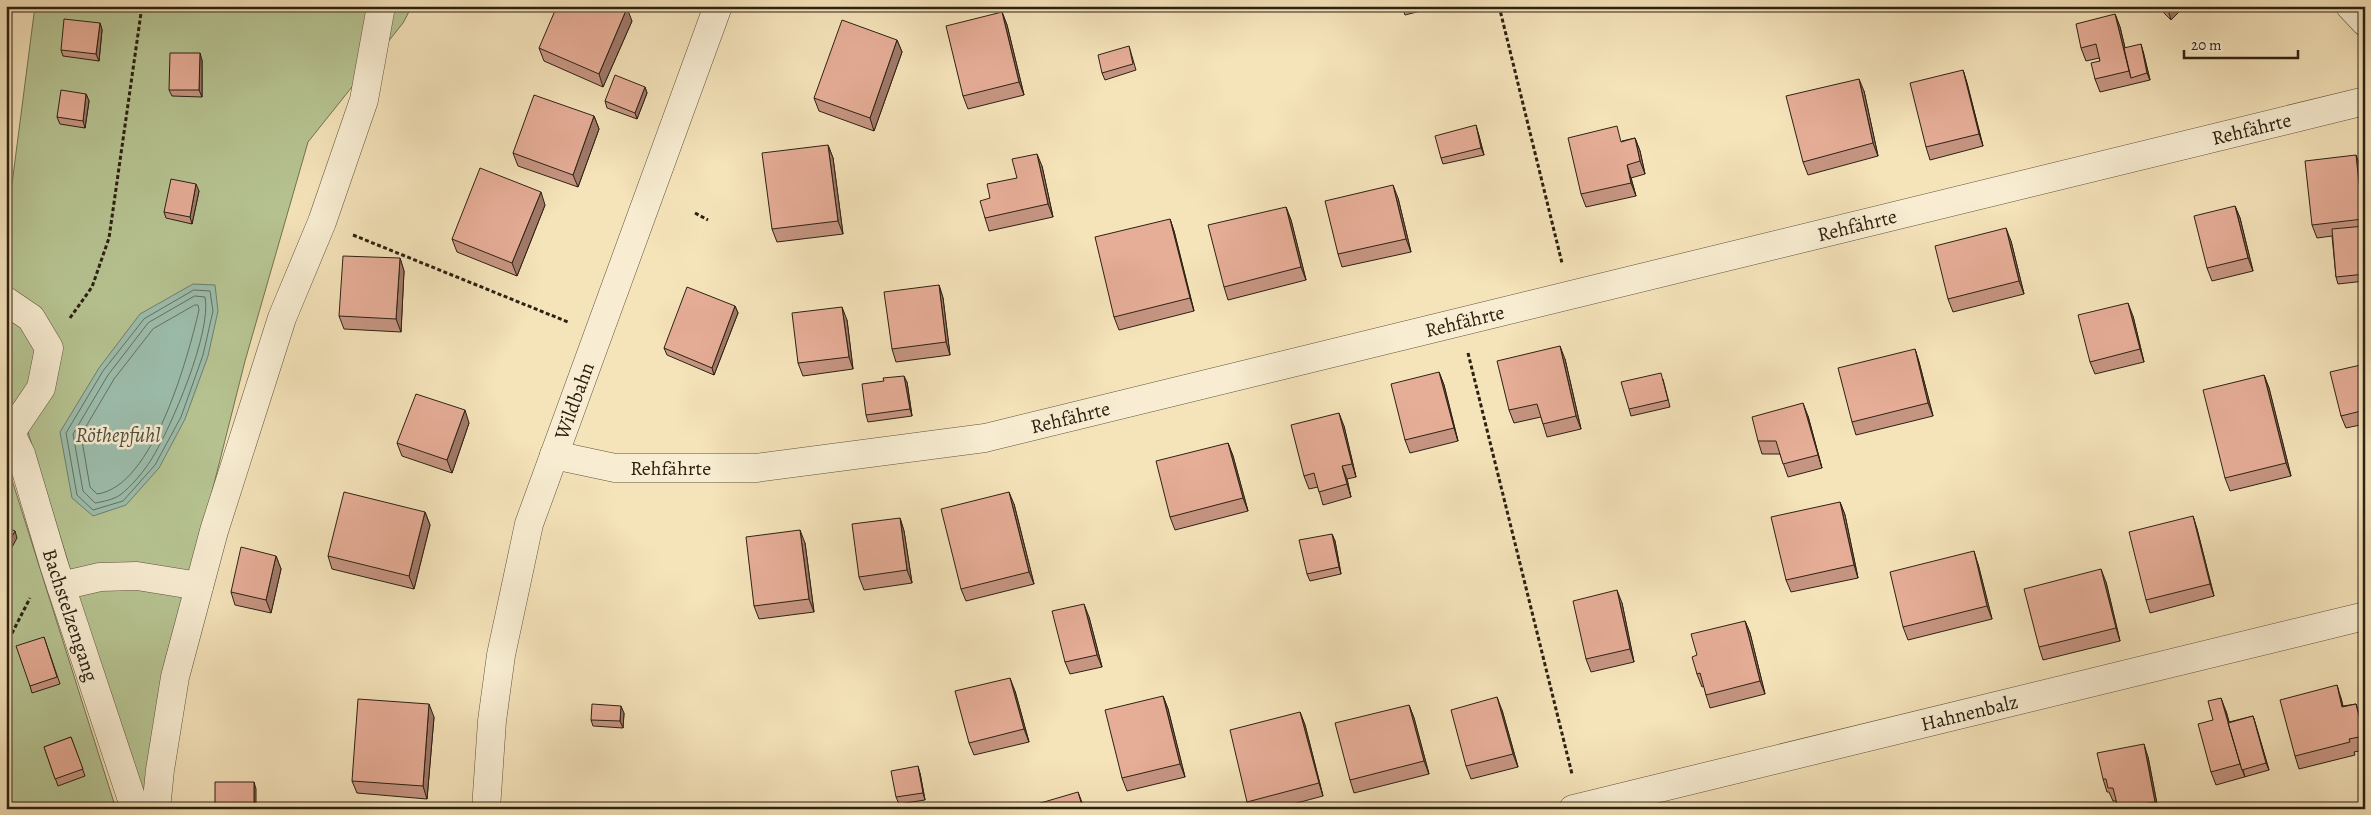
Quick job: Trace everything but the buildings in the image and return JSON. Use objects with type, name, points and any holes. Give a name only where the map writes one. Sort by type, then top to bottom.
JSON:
[{"type":"street","points":[[156,809],[160,770],[176,677],[214,531],[282,318],[322,222],[364,100],[381,6]]},
{"type":"street","name":"Wildbahn","points":[[486,809],[492,721],[501,655],[529,524],[718,6]]},
{"type":"street","points":[[2350,6],[2365,22]]},
{"type":"street","name":"Rehfährte","points":[[554,455],[615,468],[756,468],[985,438],[2365,101]]},
{"type":"street","points":[[6,301],[30,318],[49,348],[42,388],[9,428]]},
{"type":"street","name":"Bachstelzengang","points":[[9,428],[21,454],[59,580],[135,809]]},
{"type":"street","points":[[59,580],[137,576],[199,586]]},
{"type":"street","name":"Hahnenbalz","points":[[1577,808],[2365,616]]},
{"type":"path","points":[[49,348],[92,287],[109,238],[142,6]]},
{"type":"path","points":[[1499,6],[1570,296]]},
{"type":"path","points":[[695,213],[708,220]]},
{"type":"path","points":[[322,222],[598,335]]},
{"type":"path","points":[[1460,323],[1577,808]]},
{"type":"path","points":[[6,645],[34,591],[46,578],[59,580]]},
{"type":"green space","points":[[35,6],[412,6],[403,23],[308,142],[245,361],[194,563],[142,803],[28,432],[6,404],[6,190],[12,184]]},
{"type":"green space","points":[[6,461],[116,809],[6,809]]},
{"type":"water","name":"Röthepfuhl","points":[[193,284],[215,285],[218,311],[208,356],[185,419],[159,468],[126,505],[93,516],[72,498],[60,432],[99,368],[140,314]]}]
